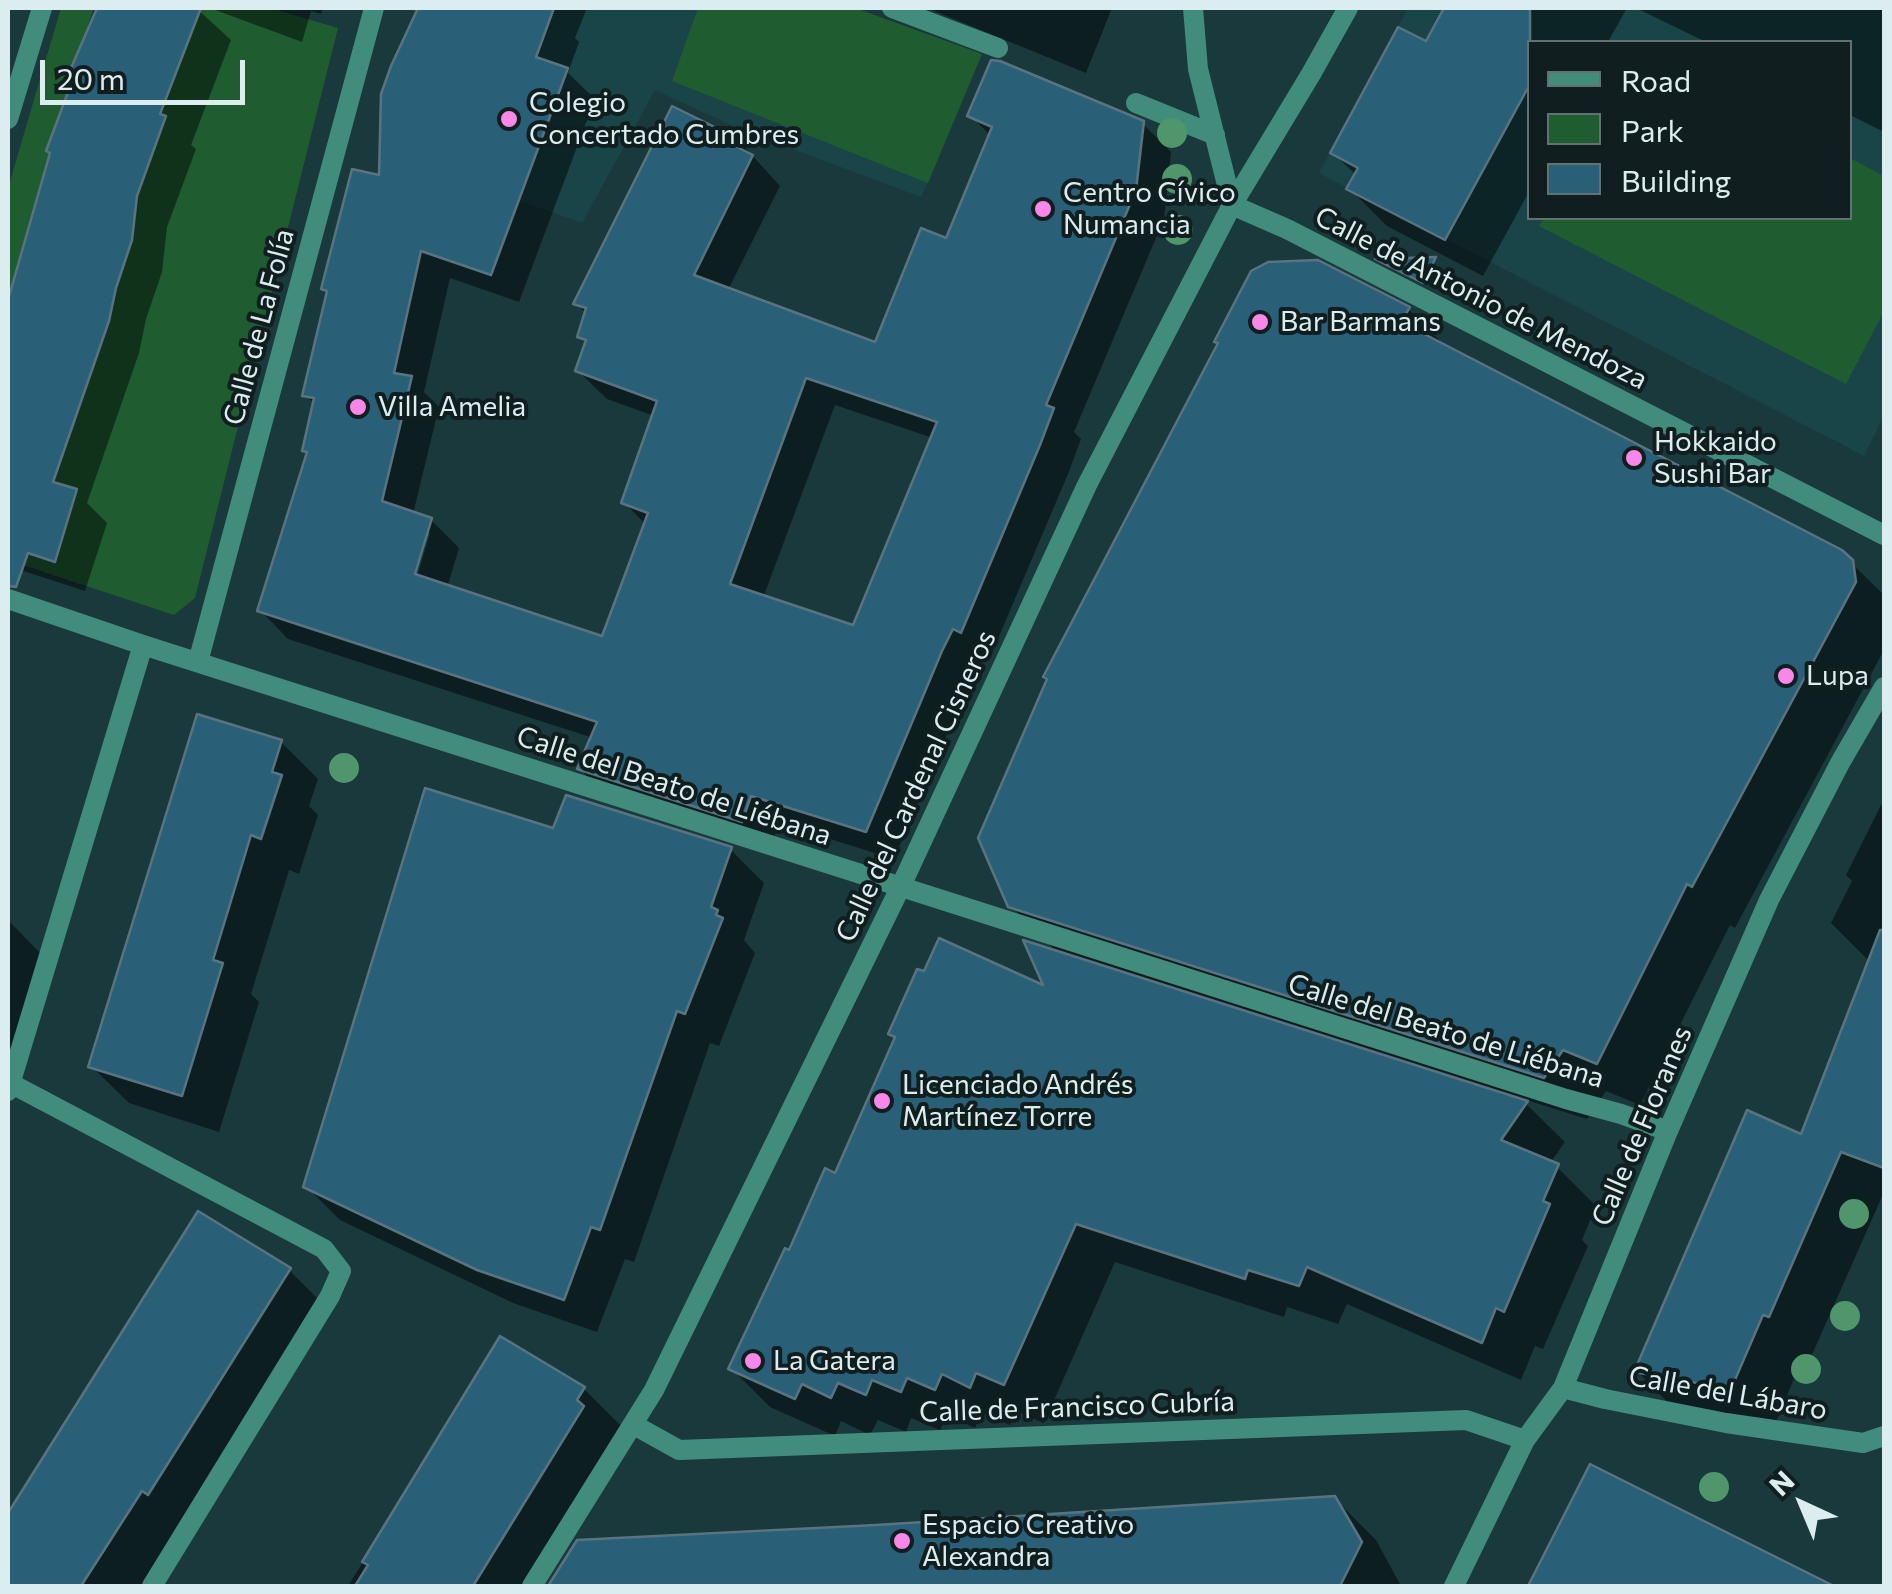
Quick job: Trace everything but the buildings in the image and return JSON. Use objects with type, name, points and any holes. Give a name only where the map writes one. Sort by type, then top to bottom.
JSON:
[{"type":"street","points":[[8,119],[42,8]]},
{"type":"street","name":"Calle de La Folía","points":[[198,662],[374,8]]},
{"type":"street","points":[[892,8],[998,48]]},
{"type":"street","points":[[1193,8],[1198,69],[1232,205]]},
{"type":"street","name":"Calle del Cardenal Cisneros","points":[[532,1586],[654,1390],[901,886],[1087,486],[1232,205],[1348,8]]},
{"type":"street","points":[[1136,103],[1214,135]]},
{"type":"street","name":"Calle de Antonio de Mendoza","points":[[1232,205],[1287,229],[1884,534]]},
{"type":"street","name":"Calle del Beato de Liébana","points":[[8,598],[143,645],[1668,1131]]},
{"type":"street","points":[[143,645],[9,1087],[324,1249],[340,1271],[330,1296],[152,1586]]},
{"type":"street","name":"Calle de Floranes","points":[[1454,1586],[1525,1440],[1563,1388],[1668,1131],[1769,900],[1884,686]]},
{"type":"street","name":"Calle del Lábaro","points":[[1563,1388],[1726,1423],[1863,1442],[1884,1436]]},
{"type":"street","name":"Calle de Francisco Cubría","points":[[634,1425],[679,1450],[1466,1420],[1525,1440]]},
{"type":"shaded area","name":"Colegio Concertado Cumbres","points":[[412,8],[855,8],[982,54],[921,197],[744,131],[655,90],[582,223],[377,149],[382,133],[380,100],[387,76],[425,16]]},
{"type":"shaded area","points":[[1408,8],[1884,8],[1884,415],[1864,456],[1319,173]]},
{"type":"green space","points":[[61,8],[94,8],[88,25],[93,28],[80,63],[73,62],[66,82],[155,144],[167,117],[161,114],[162,110],[201,8],[270,8],[338,28],[195,598],[174,615],[8,560],[8,547],[55,561],[76,489],[47,480],[61,437],[69,439],[75,420],[68,418],[69,409],[8,389],[8,345],[86,368],[94,342],[101,344],[109,321],[117,263],[124,265],[133,235],[43,180],[8,300],[8,188]]},
{"type":"green space","points":[[698,8],[855,8],[982,54],[928,183],[672,81]]},
{"type":"green space","points":[[1852,159],[1884,176],[1884,311],[1846,384],[1539,226],[1543,220],[1852,220]]},
{"type":"place","name":"Colegio Concertado Cumbres","points":[[509,119]]},
{"type":"place","name":"Centro Cívico Numancia","points":[[1043,209]]},
{"type":"place","name":"Bar Barmans","points":[[1260,322]]},
{"type":"place","name":"Villa Amelia","points":[[358,407]]},
{"type":"place","name":"Hokkaido Sushi Bar","points":[[1634,458]]},
{"type":"place","name":"Lupa","points":[[1786,676]]},
{"type":"place","name":"Licenciado Andrés Martínez Torre","points":[[882,1101]]},
{"type":"place","name":"La Gatera","points":[[753,1361]]},
{"type":"place","name":"Espacio Creativo Alexandra","points":[[902,1541]]}]
